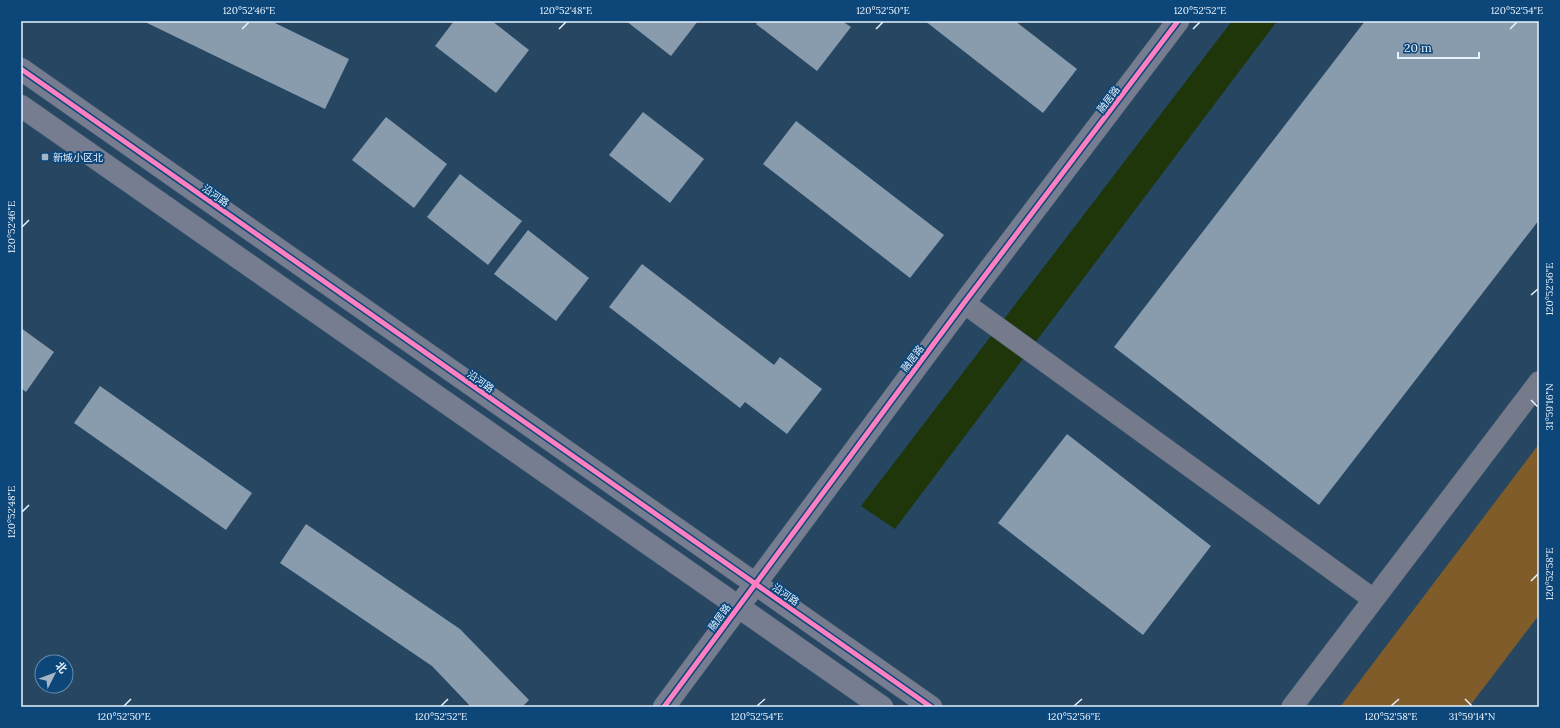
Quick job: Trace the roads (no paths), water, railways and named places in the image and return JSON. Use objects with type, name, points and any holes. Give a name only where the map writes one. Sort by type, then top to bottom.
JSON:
[{"type":"street","name":"融居路","points":[[664,707],[964,303],[1178,21]]},
{"type":"street","name":"沿河路","points":[[21,69],[931,707]]},
{"type":"street","points":[[21,106],[882,707]]},
{"type":"street","points":[[964,303],[1373,599]]},
{"type":"street","points":[[1292,707],[1539,382]]},
{"type":"place","name":"新城小区北","points":[[45,157]]}]
